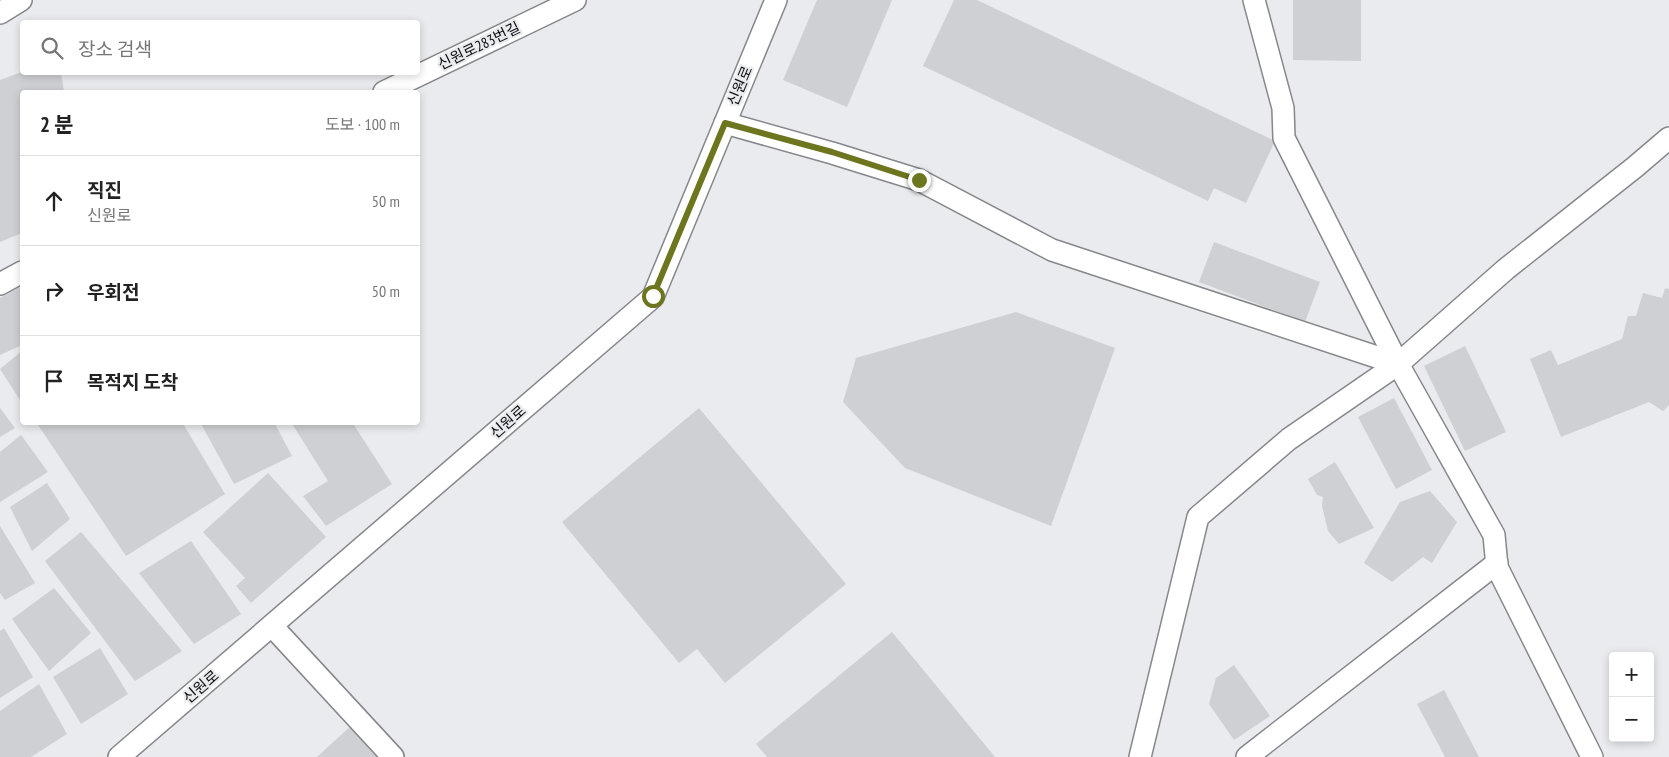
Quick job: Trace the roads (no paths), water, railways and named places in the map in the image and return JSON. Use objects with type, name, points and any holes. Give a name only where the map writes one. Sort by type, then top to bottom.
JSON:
[{"type":"street","points":[[0,13],[21,0]]},
{"type":"street","name":"신원로283번길","points":[[420,75],[575,0]]},
{"type":"street","name":"신원로","points":[[119,757],[653,296],[776,0]]},
{"type":"street","points":[[1254,0],[1283,108],[1284,138],[1398,364],[1494,535],[1497,567],[1592,757]]},
{"type":"street","name":"신원로283번길","points":[[388,90],[419,75]]},
{"type":"street","points":[[725,123],[832,152],[919,180],[1052,250],[1398,364]]},
{"type":"street","points":[[1140,757],[1198,516],[1289,439],[1398,364],[1506,268],[1669,138]]},
{"type":"street","points":[[0,284],[20,273]]},
{"type":"street","points":[[1247,757],[1497,563]]},
{"type":"street","points":[[272,626],[393,757]]}]
